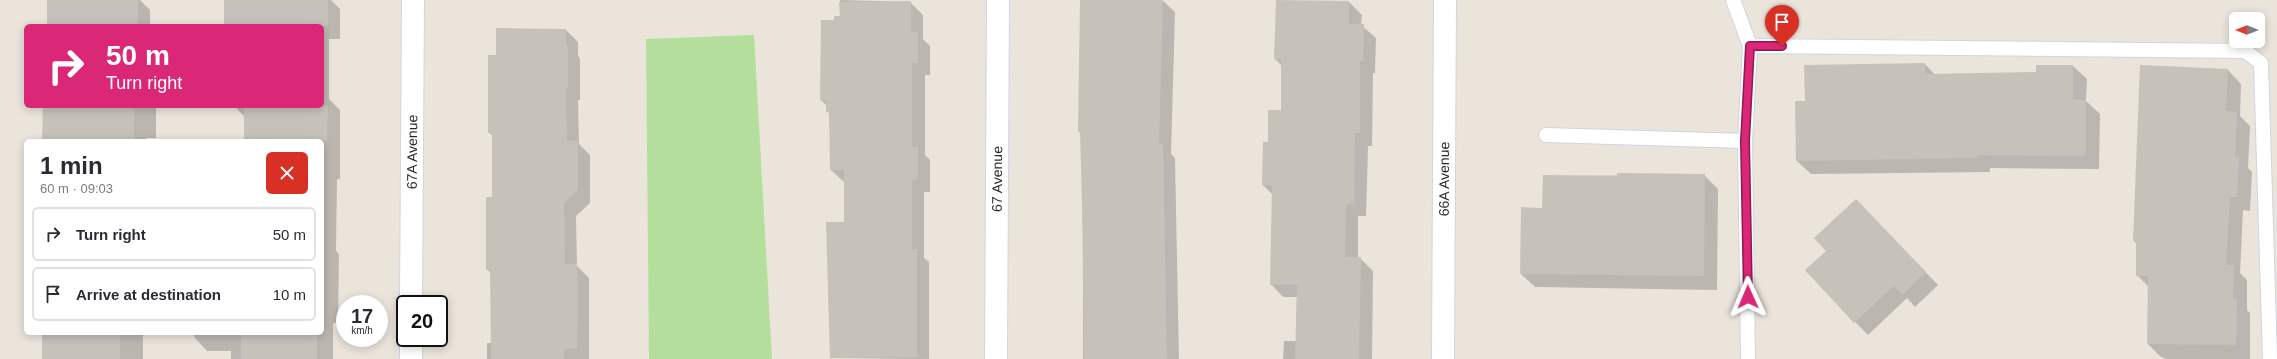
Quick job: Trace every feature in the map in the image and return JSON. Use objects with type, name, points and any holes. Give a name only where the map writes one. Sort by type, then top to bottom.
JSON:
[{"type":"street","name":"67A Avenue","points":[[411,295],[413,0]]},
{"type":"street","name":"67 Avenue","points":[[996,359],[998,0]]},
{"type":"street","name":"66A Avenue","points":[[1443,359],[1445,0]]},
{"type":"street","points":[[411,347],[411,359]]},
{"type":"lane","points":[[1733,0],[1750,46],[1745,141],[1748,359]]},
{"type":"lane","points":[[1750,46],[2245,51],[2261,63],[2270,359]]},
{"type":"lane","points":[[1546,135],[1745,141]]},
{"type":"green space","points":[[754,35],[772,359],[649,359],[646,39]]},
{"type":"building","points":[[47,0],[138,0],[138,24],[47,24]]},
{"type":"building","points":[[224,0],[328,0],[328,26],[324,26],[324,24],[224,24]]},
{"type":"building","points":[[1080,0],[1163,0],[1159,144],[1163,144],[1167,359],[1084,359],[1082,204],[1080,132],[1078,132]]},
{"type":"building","points":[[1276,0],[1349,1],[1349,24],[1364,24],[1363,61],[1360,61],[1360,133],[1355,133],[1354,204],[1346,204],[1345,257],[1361,257],[1359,359],[1295,359],[1297,285],[1270,285],[1272,185],[1262,185],[1263,142],[1268,142],[1268,110],[1281,110],[1281,59],[1274,59]]},
{"type":"building","points":[[911,1],[911,32],[918,32],[918,63],[912,63],[912,147],[918,147],[918,180],[912,180],[912,249],[917,249],[917,357],[830,358],[826,222],[844,222],[844,170],[830,170],[829,112],[826,112],[826,100],[820,100],[821,20],[834,20],[834,16],[840,16],[839,2]]},
{"type":"building","points":[[496,28],[566,29],[566,45],[568,45],[568,88],[566,88],[567,141],[578,141],[578,190],[564,203],[565,264],[577,264],[578,298],[577,349],[564,349],[564,359],[491,359],[490,269],[486,270],[486,197],[492,197],[492,133],[488,133],[488,55],[496,55]]},
{"type":"building","points":[[1925,63],[1925,74],[2036,72],[2036,65],[2073,65],[2073,99],[2086,100],[2086,156],[1977,155],[1977,158],[1796,161],[1795,101],[1805,101],[1804,65]]},
{"type":"building","points":[[2140,65],[2228,69],[2226,111],[2237,112],[2235,157],[2239,158],[2237,197],[2230,197],[2226,265],[2234,265],[2233,299],[2237,299],[2236,345],[2147,344],[2148,276],[2136,276],[2136,241],[2133,241]]},
{"type":"building","points":[[324,106],[328,106],[327,141],[324,141],[324,139],[244,139],[244,108],[324,108]]},
{"type":"building","points":[[43,108],[134,108],[134,139],[42,139]]},
{"type":"building","points":[[1617,173],[1705,174],[1704,276],[1520,274],[1521,207],[1542,208],[1543,175],[1617,176]]},
{"type":"building","points":[[1856,199],[1926,272],[1902,295],[1894,286],[1854,323],[1805,270],[1826,251],[1814,238]]},
{"type":"building","points":[[42,335],[120,335],[120,359],[42,359]]},
{"type":"building","points":[[241,335],[317,335],[317,359],[241,359]]},
{"type":"route","points":[[1748,297],[1745,141],[1750,46],[1782,46]]}]
